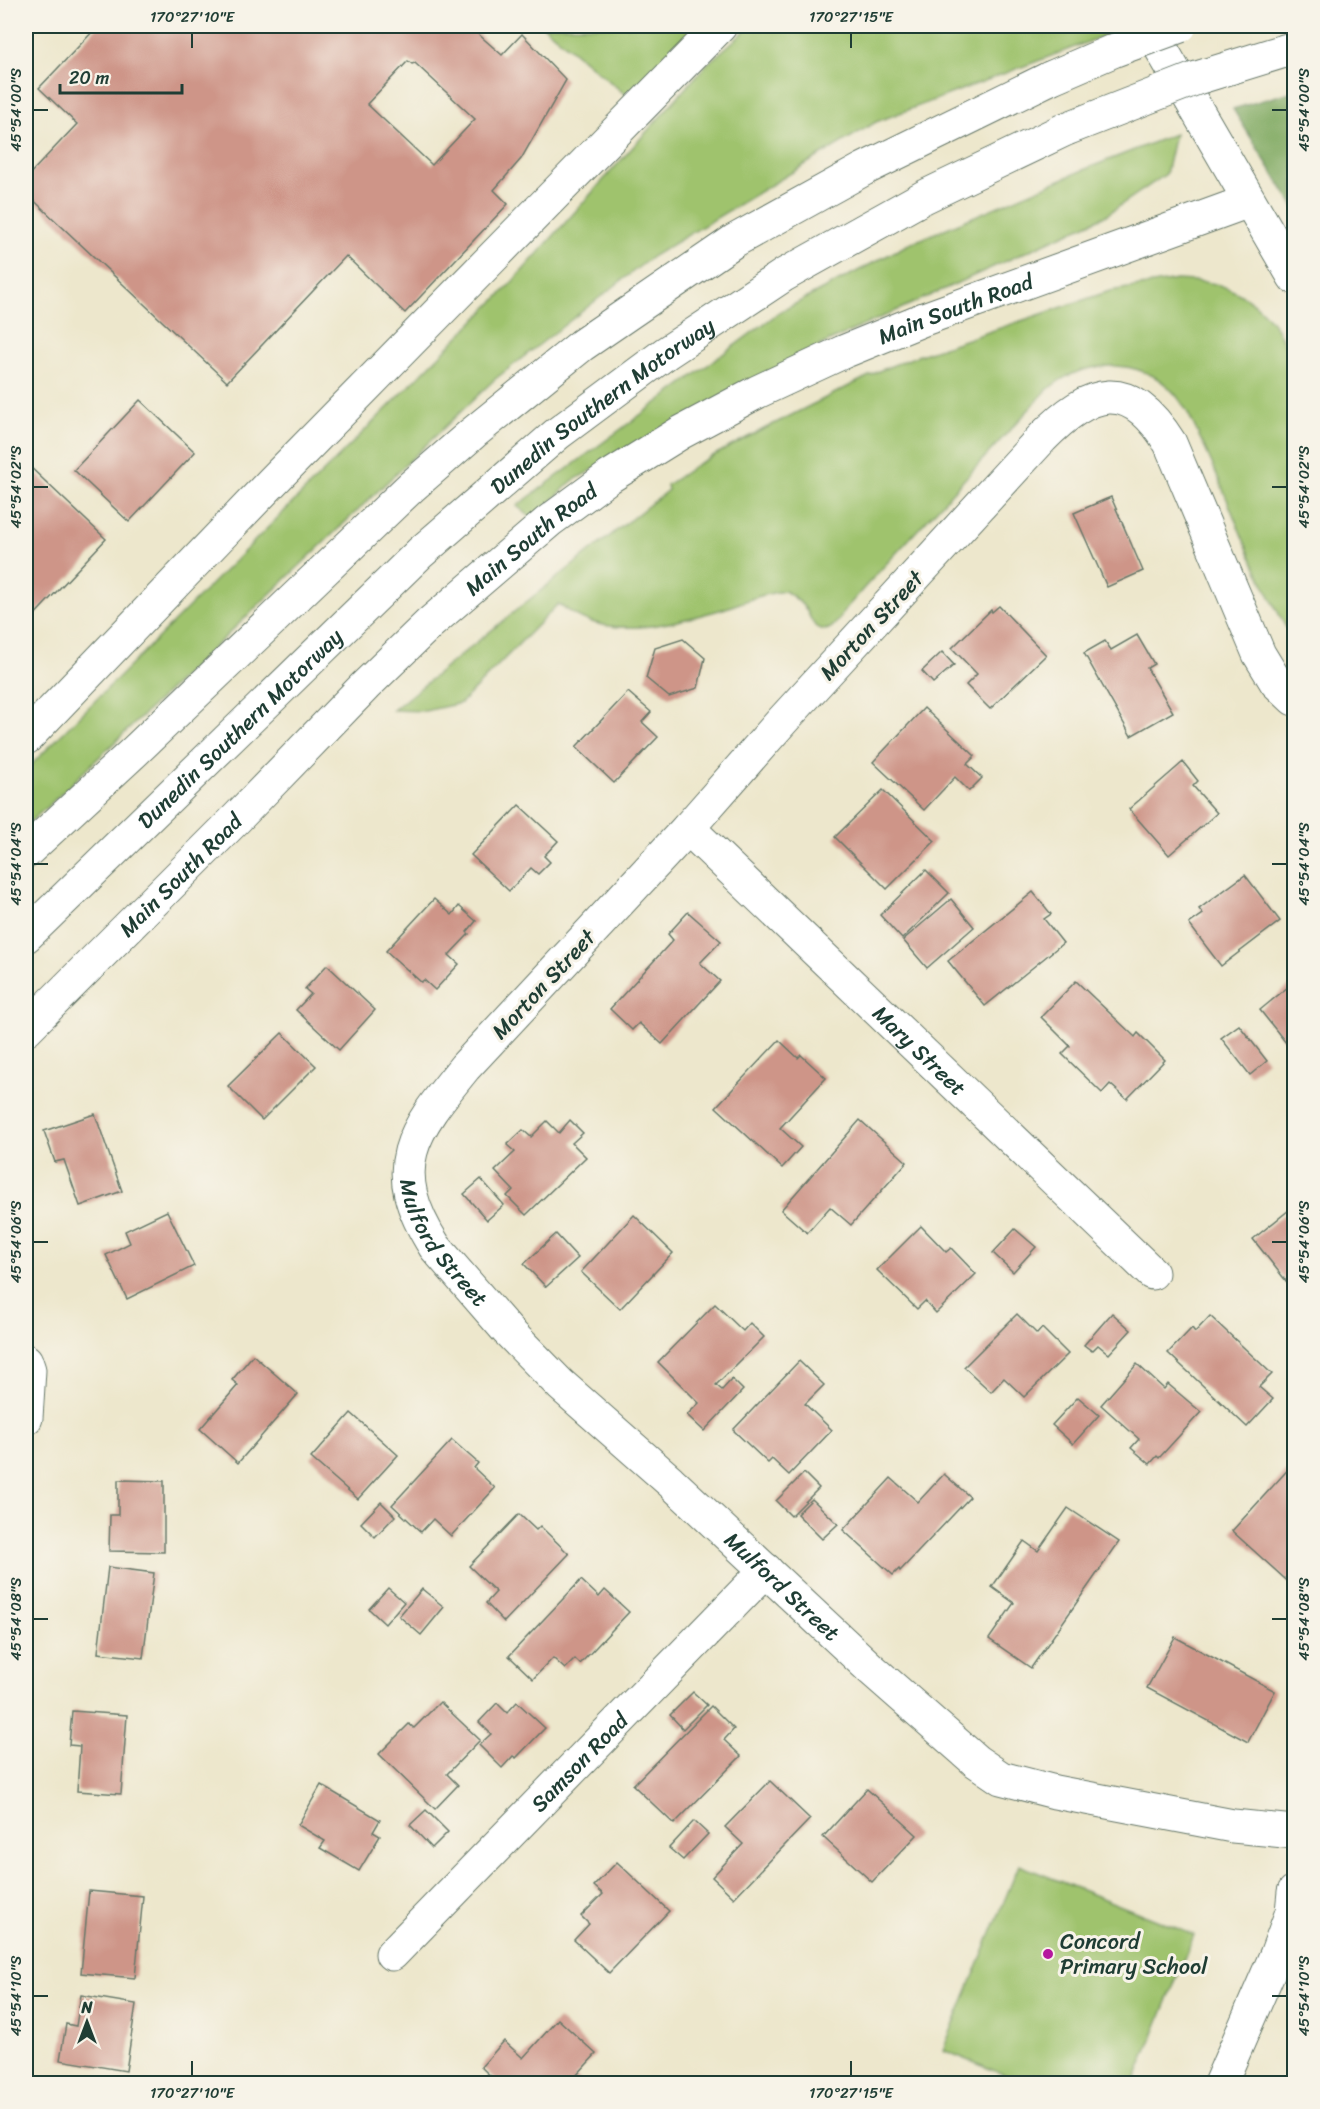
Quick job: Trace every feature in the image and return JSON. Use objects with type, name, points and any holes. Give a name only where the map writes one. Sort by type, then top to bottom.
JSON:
[{"type":"main road","points":[[26,738],[272,482],[720,26]]},
{"type":"main road","points":[[1148,26],[1212,132],[1294,277]]},
{"type":"main road","points":[[26,852],[411,487],[582,345],[734,242],[864,170],[1050,78],[1115,50],[1180,26]]},
{"type":"main road","name":"Dunedin Southern Motorway","points":[[26,936],[420,553],[557,434],[666,353],[784,275],[924,197],[1066,129],[1197,78],[1294,48]]},
{"type":"main road","name":"Main South Road","points":[[28,1025],[429,624],[549,521],[609,477],[680,433],[757,392],[843,352],[924,319],[1250,201]]},
{"type":"main road","name":"Morton Street","points":[[411,1152],[415,1135],[424,1120],[465,1067],[688,828],[783,720],[1050,430],[1074,409],[1095,398],[1121,398],[1132,402],[1158,424],[1170,443],[1259,654],[1276,682],[1294,699]]},
{"type":"main road","name":"Mary Street","points":[[688,828],[1152,1272]]},
{"type":"main road","name":"Mulford Street","points":[[411,1152],[409,1186],[416,1215],[435,1247],[507,1330],[561,1385],[670,1481],[870,1668],[976,1761],[1001,1778],[1055,1792],[1233,1826],[1294,1832]]},
{"type":"main road","points":[[26,1361],[29,1370],[26,1418]]},
{"type":"main road","name":"Samson Road","points":[[392,1954],[766,1570]]},
{"type":"main road","points":[[1220,2084],[1276,1955],[1292,1912],[1294,1892]]},
{"type":"green space","points":[[543,26],[702,26],[626,95]]},
{"type":"green space","points":[[751,26],[1117,26],[1120,30],[876,122],[653,256],[494,380],[26,825],[26,770],[506,289],[707,64]]},
{"type":"green space","points":[[1294,91],[1294,207],[1233,109]]},
{"type":"green space","points":[[1175,134],[1166,174],[1103,217],[825,343],[572,481],[533,519],[517,506],[780,312],[907,245],[1083,170]]},
{"type":"green space","points":[[1177,280],[1219,285],[1248,299],[1269,318],[1290,357],[1294,373],[1294,642],[1256,568],[1213,466],[1182,403],[1168,386],[1153,376],[1136,369],[1109,366],[1075,373],[1060,380],[1047,390],[863,589],[834,625],[826,630],[814,625],[802,604],[785,591],[690,618],[637,627],[602,625],[582,619],[558,604],[461,703],[425,711],[393,710],[668,490],[667,485],[698,464],[881,370],[917,356],[1110,291]]},
{"type":"green space","points":[[1019,1865],[1194,1935],[1134,2083],[1025,2083],[943,2050]]},
{"type":"building","points":[[98,26],[469,26],[502,55],[522,34],[566,80],[521,159],[494,190],[508,204],[405,313],[346,256],[227,382],[26,193],[26,178],[77,124],[39,88]],"holes":[[[408,61],[415,63],[475,119],[432,165],[367,104]]]},
{"type":"building","points":[[140,400],[195,452],[129,522],[74,470]]},
{"type":"building","points":[[26,463],[106,539],[26,624]]},
{"type":"building","points":[[1111,497],[1143,571],[1107,587],[1074,513]]},
{"type":"building","points":[[999,606],[1046,655],[990,709],[966,685],[977,674],[952,648],[991,610],[992,612]]},
{"type":"building","points":[[1137,635],[1154,664],[1147,668],[1173,712],[1131,736],[1084,653],[1105,641],[1111,650]]},
{"type":"building","points":[[683,639],[705,658],[698,688],[669,697],[646,678],[655,648]]},
{"type":"building","points":[[942,652],[954,665],[933,683],[922,671]]},
{"type":"building","points":[[628,692],[651,712],[642,722],[658,737],[614,783],[576,747]]},
{"type":"building","points":[[924,708],[975,756],[967,764],[982,778],[969,791],[955,777],[924,810],[873,762]]},
{"type":"building","points":[[1183,762],[1198,781],[1193,786],[1217,813],[1169,855],[1129,809]]},
{"type":"building","points":[[883,790],[935,841],[887,889],[835,837]]},
{"type":"building","points":[[519,805],[558,841],[544,856],[550,862],[538,874],[531,868],[509,891],[471,855]]},
{"type":"building","points":[[926,870],[949,893],[902,939],[880,915]]},
{"type":"building","points":[[1245,875],[1280,921],[1221,966],[1189,924],[1203,914],[1199,909]]},
{"type":"building","points":[[1033,892],[1051,914],[1044,919],[1063,943],[985,1006],[948,961]]},
{"type":"building","points":[[434,899],[452,915],[459,906],[476,921],[467,932],[469,934],[449,955],[459,964],[435,990],[424,980],[421,982],[386,951]]},
{"type":"building","points":[[951,899],[974,927],[927,968],[903,940]]},
{"type":"building","points":[[688,912],[721,941],[700,963],[720,981],[662,1044],[639,1023],[632,1030],[610,1009],[673,940],[668,934]]},
{"type":"building","points":[[327,965],[375,1010],[339,1050],[296,1010],[311,994],[305,989]]},
{"type":"building","points":[[1076,981],[1135,1037],[1138,1033],[1165,1060],[1127,1099],[1110,1084],[1102,1093],[1062,1054],[1070,1046],[1041,1017]]},
{"type":"building","points":[[1294,982],[1294,1053],[1260,1010]]},
{"type":"building","points":[[1239,1025],[1267,1061],[1250,1075],[1221,1038]]},
{"type":"building","points":[[282,1033],[316,1066],[262,1120],[228,1086]]},
{"type":"building","points":[[779,1040],[798,1058],[801,1055],[826,1078],[780,1128],[801,1147],[782,1168],[716,1107]]},
{"type":"building","points":[[95,1114],[122,1191],[80,1206],[64,1160],[55,1162],[44,1131]]},
{"type":"building","points":[[570,1120],[583,1133],[572,1143],[586,1157],[526,1215],[507,1196],[513,1190],[495,1171],[515,1152],[507,1145],[523,1130],[531,1137],[547,1121],[559,1133]]},
{"type":"building","points":[[860,1120],[907,1162],[851,1225],[830,1207],[807,1233],[781,1210]]},
{"type":"building","points":[[481,1179],[504,1205],[487,1220],[464,1194]]},
{"type":"building","points":[[1294,1206],[1294,1291],[1253,1239]]},
{"type":"building","points":[[167,1211],[194,1266],[127,1299],[106,1255],[130,1243],[125,1231]]},
{"type":"building","points":[[634,1215],[673,1253],[620,1309],[581,1272]]},
{"type":"building","points":[[921,1226],[946,1252],[951,1248],[976,1274],[936,1313],[925,1301],[917,1309],[877,1270]]},
{"type":"building","points":[[1015,1229],[1036,1247],[1013,1272],[993,1253]]},
{"type":"building","points":[[556,1234],[578,1258],[546,1287],[524,1264]]},
{"type":"building","points":[[715,1304],[743,1331],[750,1323],[764,1337],[716,1385],[722,1390],[732,1379],[743,1390],[704,1431],[687,1415],[699,1403],[658,1362]]},
{"type":"building","points":[[1112,1313],[1131,1330],[1109,1354],[1098,1345],[1092,1351],[1084,1345]]},
{"type":"building","points":[[1017,1314],[1037,1334],[1042,1328],[1068,1354],[1024,1397],[1004,1378],[991,1392],[964,1367]]},
{"type":"building","points":[[1210,1316],[1272,1374],[1259,1387],[1273,1399],[1247,1427],[1168,1353],[1192,1328],[1195,1332]]},
{"type":"building","points":[[253,1355],[298,1394],[238,1463],[200,1429],[238,1385],[232,1380]]},
{"type":"building","points":[[799,1361],[824,1385],[805,1404],[832,1430],[789,1475],[772,1459],[768,1463],[733,1430]]},
{"type":"building","points":[[1137,1364],[1164,1389],[1168,1384],[1201,1412],[1159,1458],[1157,1456],[1150,1464],[1131,1448],[1139,1439],[1101,1405]]},
{"type":"building","points":[[1078,1397],[1099,1415],[1073,1444],[1052,1425]]},
{"type":"building","points":[[351,1413],[398,1455],[358,1499],[311,1458]]},
{"type":"building","points":[[452,1440],[478,1463],[474,1468],[495,1488],[451,1536],[433,1519],[421,1532],[392,1505]]},
{"type":"building","points":[[1294,1463],[1294,1587],[1232,1531]]},
{"type":"building","points":[[804,1473],[819,1488],[791,1516],[776,1501]]},
{"type":"building","points":[[944,1474],[970,1497],[900,1571],[899,1569],[893,1575],[843,1530],[891,1478],[918,1502]]},
{"type":"building","points":[[118,1480],[164,1481],[164,1552],[109,1551],[110,1515],[118,1515]]},
{"type":"building","points":[[812,1499],[838,1524],[822,1539],[797,1514]]},
{"type":"building","points":[[381,1502],[395,1516],[375,1537],[361,1523]]},
{"type":"building","points":[[1068,1508],[1119,1542],[1031,1668],[989,1639],[1014,1603],[992,1587],[1024,1541],[1038,1551]]},
{"type":"building","points":[[519,1514],[536,1530],[540,1526],[569,1554],[504,1622],[486,1603],[496,1592],[469,1566]]},
{"type":"building","points":[[108,1567],[154,1573],[143,1658],[98,1653]]},
{"type":"building","points":[[581,1580],[599,1597],[605,1590],[629,1612],[580,1664],[575,1659],[565,1669],[553,1658],[533,1679],[509,1656]]},
{"type":"building","points":[[388,1588],[404,1602],[385,1624],[369,1609]]},
{"type":"building","points":[[422,1589],[444,1607],[421,1635],[399,1616]]},
{"type":"building","points":[[1175,1637],[1275,1691],[1248,1742],[1147,1688]]},
{"type":"building","points":[[693,1692],[707,1705],[683,1729],[670,1715]]},
{"type":"building","points":[[440,1702],[480,1740],[447,1774],[458,1785],[435,1809],[379,1754],[409,1724],[414,1728]]},
{"type":"building","points":[[517,1702],[545,1728],[516,1758],[513,1756],[502,1768],[479,1745],[491,1734],[479,1722],[497,1703],[507,1713]]},
{"type":"building","points":[[711,1706],[734,1729],[724,1740],[741,1756],[674,1824],[633,1785]]},
{"type":"building","points":[[72,1711],[127,1715],[121,1794],[77,1791],[80,1746],[69,1745]]},
{"type":"building","points":[[770,1781],[810,1819],[734,1898],[712,1877],[743,1844],[725,1827]]},
{"type":"building","points":[[321,1785],[380,1820],[373,1832],[380,1836],[359,1871],[320,1848],[325,1841],[298,1825]]},
{"type":"building","points":[[867,1789],[917,1835],[872,1882],[823,1837]]},
{"type":"building","points":[[426,1810],[448,1832],[432,1848],[410,1825]]},
{"type":"building","points":[[694,1821],[708,1834],[683,1860],[669,1848]]},
{"type":"building","points":[[617,1862],[669,1911],[609,1973],[574,1940],[589,1924],[581,1916],[603,1894],[594,1886]]},
{"type":"building","points":[[89,1891],[143,1896],[135,1978],[81,1973]]},
{"type":"building","points":[[81,1995],[136,2004],[126,2071],[60,2060],[66,2024],[76,2026]]},
{"type":"building","points":[[558,2019],[596,2054],[575,2077],[581,2082],[580,2084],[499,2084],[481,2067],[504,2041],[523,2058]]},
{"type":"place","name":"Concord Primary School","points":[[1048,1954]]}]
